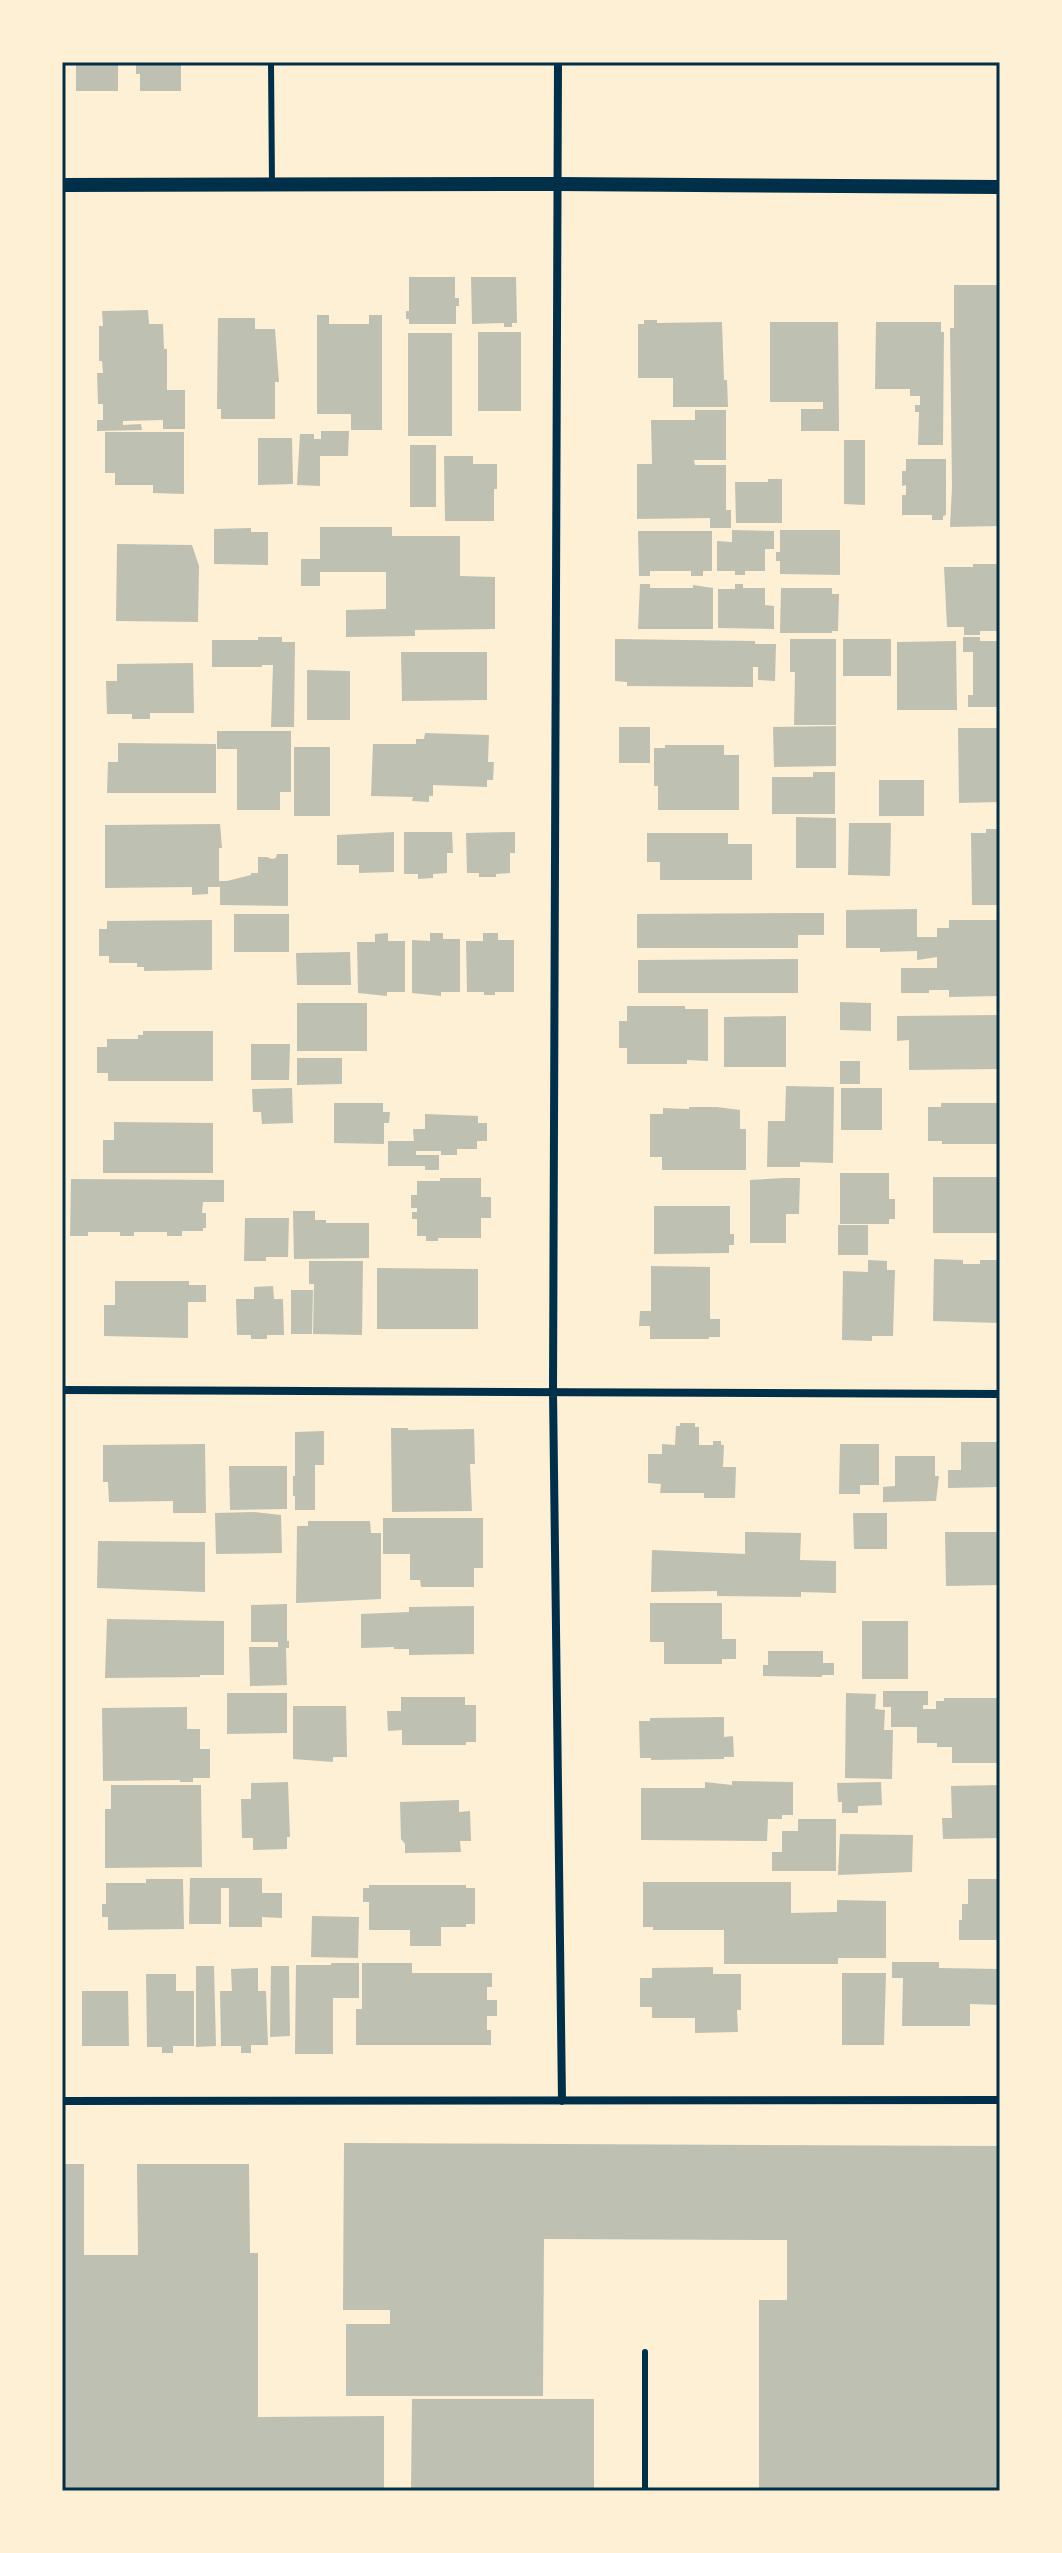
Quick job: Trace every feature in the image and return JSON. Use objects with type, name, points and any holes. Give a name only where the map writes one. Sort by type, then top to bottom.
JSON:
[{"type":"street","points":[[558,62],[553,1392],[562,2101]]},
{"type":"street","points":[[62,185],[1000,187]]},
{"type":"street","points":[[62,1390],[1000,1394]]},
{"type":"street","points":[[62,2101],[1000,2100]]},
{"type":"lane","points":[[271,62],[272,185]]},
{"type":"lane","points":[[645,2352],[645,2491]]},
{"type":"building","points":[[76,62],[118,62],[118,91],[76,91]]},
{"type":"building","points":[[181,62],[181,91],[140,91],[140,74],[136,74],[136,64]]},
{"type":"building","points":[[409,277],[455,277],[455,298],[459,298],[456,324],[409,324],[406,311],[409,311]]},
{"type":"building","points":[[471,277],[516,277],[517,323],[512,323],[512,327],[504,327],[504,323],[472,324]]},
{"type":"building","points":[[954,285],[1000,285],[1000,526],[950,527],[950,328],[954,328]]},
{"type":"building","points":[[148,310],[149,324],[163,324],[164,349],[167,349],[167,390],[185,390],[185,429],[163,429],[163,420],[123,421],[123,425],[141,424],[142,430],[97,431],[97,420],[103,420],[103,404],[98,404],[97,373],[103,373],[102,361],[99,361],[102,311]]},
{"type":"building","points":[[317,315],[329,315],[329,324],[369,324],[369,315],[382,315],[382,430],[351,430],[351,414],[317,414]]},
{"type":"building","points":[[218,318],[255,318],[255,329],[275,329],[279,382],[275,382],[275,419],[221,419],[221,409],[217,409]]},
{"type":"building","points":[[644,320],[657,320],[657,323],[722,322],[728,407],[673,407],[673,378],[638,378],[638,324],[644,324]]},
{"type":"building","points":[[770,322],[838,322],[839,431],[801,431],[801,409],[823,409],[823,402],[770,402]]},
{"type":"building","points":[[876,322],[941,322],[941,332],[944,332],[943,445],[918,445],[919,412],[915,412],[915,405],[920,405],[920,396],[910,396],[910,389],[875,389]]},
{"type":"building","points":[[478,332],[521,332],[521,411],[478,411]]},
{"type":"building","points":[[408,333],[452,333],[452,436],[408,436]]},
{"type":"building","points":[[695,410],[726,410],[726,460],[694,460],[695,465],[726,465],[726,510],[731,510],[731,528],[710,528],[710,518],[637,519],[637,464],[652,464],[651,420],[695,420]]},
{"type":"building","points":[[321,431],[349,431],[348,456],[320,456],[320,486],[297,485],[300,434],[314,434],[314,439],[321,439]]},
{"type":"building","points":[[105,432],[184,432],[184,494],[153,493],[153,485],[115,485],[115,473],[105,473]]},
{"type":"building","points":[[258,438],[292,438],[293,484],[258,485]]},
{"type":"building","points":[[844,440],[865,440],[865,505],[844,504]]},
{"type":"building","points":[[410,445],[436,445],[436,507],[410,507]]},
{"type":"building","points":[[444,456],[473,456],[473,464],[497,464],[494,521],[445,521]]},
{"type":"building","points":[[906,459],[946,459],[946,515],[943,520],[932,520],[932,515],[902,515],[902,495],[906,495],[906,485],[902,486],[902,471],[906,471]]},
{"type":"building","points":[[768,479],[782,479],[782,523],[736,523],[735,482],[768,482]]},
{"type":"building","points":[[320,527],[392,527],[392,536],[460,536],[460,576],[495,577],[495,629],[415,630],[415,636],[346,637],[346,610],[386,609],[386,572],[320,572],[320,586],[301,586],[301,559],[320,559]]},
{"type":"building","points":[[251,528],[251,532],[268,532],[268,565],[214,564],[214,529]]},
{"type":"building","points":[[732,530],[774,531],[774,549],[765,549],[765,571],[745,571],[745,575],[735,575],[735,571],[717,571],[717,541],[732,542]]},
{"type":"building","points":[[780,530],[840,530],[840,575],[780,574],[776,552],[780,552]]},
{"type":"building","points":[[638,531],[712,531],[712,571],[703,571],[703,576],[691,576],[691,571],[650,571],[650,576],[639,576]]},
{"type":"building","points":[[117,544],[192,545],[199,566],[198,622],[116,621]]},
{"type":"building","points":[[973,564],[1000,564],[1000,631],[964,635],[964,627],[947,627],[944,567],[973,567]]},
{"type":"building","points":[[640,584],[650,584],[650,588],[693,588],[693,585],[713,588],[713,629],[638,629]]},
{"type":"building","points":[[735,584],[743,584],[743,588],[765,588],[765,605],[774,606],[774,629],[718,628],[718,589],[735,589]]},
{"type":"building","points":[[781,588],[832,588],[832,594],[839,594],[838,631],[780,633]]},
{"type":"building","points":[[258,637],[282,637],[282,642],[295,642],[294,727],[271,727],[273,665],[212,667],[212,640],[258,640]]},
{"type":"building","points":[[963,637],[1000,641],[1000,707],[968,707],[968,695],[973,695],[973,652],[963,652]]},
{"type":"building","points":[[615,639],[776,644],[775,681],[758,680],[758,667],[753,667],[753,687],[627,686],[627,682],[615,681]]},
{"type":"building","points":[[790,639],[836,639],[836,725],[794,725],[795,672],[790,672]]},
{"type":"building","points":[[843,639],[891,639],[891,676],[843,676]]},
{"type":"building","points":[[956,641],[957,710],[897,710],[897,642]]},
{"type":"building","points":[[401,652],[487,652],[487,700],[402,701]]},
{"type":"building","points":[[193,663],[194,713],[150,713],[150,719],[132,719],[132,714],[107,714],[106,681],[117,681],[117,664]]},
{"type":"building","points":[[307,670],[350,671],[350,720],[307,720]]},
{"type":"building","points":[[836,726],[836,766],[774,767],[773,727]]},
{"type":"building","points":[[619,727],[650,727],[650,763],[619,763]]},
{"type":"building","points":[[958,728],[1000,728],[1000,802],[959,803]]},
{"type":"building","points":[[217,731],[291,731],[291,792],[280,792],[280,810],[237,810],[237,749],[217,749]]},
{"type":"building","points":[[425,733],[489,735],[488,762],[494,762],[493,780],[487,780],[487,787],[433,785],[433,796],[429,796],[429,802],[412,801],[413,797],[371,796],[373,744],[416,744],[416,739],[424,739]]},
{"type":"building","points":[[118,743],[216,744],[216,793],[107,793],[108,762],[118,762]]},
{"type":"building","points":[[665,745],[724,745],[724,755],[739,755],[739,810],[658,810],[658,786],[654,786],[654,748],[665,748]]},
{"type":"building","points":[[294,747],[330,747],[330,816],[294,816]]},
{"type":"building","points":[[813,772],[835,772],[835,814],[772,814],[772,777],[813,777]]},
{"type":"building","points":[[879,780],[924,780],[924,816],[879,816]]},
{"type":"building","points":[[796,817],[836,818],[836,868],[796,868]]},
{"type":"building","points":[[849,823],[891,823],[890,876],[848,875]]},
{"type":"building","points":[[220,824],[222,848],[219,848],[219,881],[258,873],[258,857],[272,859],[277,854],[288,854],[288,906],[220,905],[220,887],[208,887],[208,894],[192,895],[192,887],[105,888],[105,825]]},
{"type":"building","points":[[986,829],[998,829],[1000,833],[999,905],[972,905],[971,833],[986,833]]},
{"type":"building","points":[[394,832],[394,872],[359,873],[359,865],[337,865],[337,835]]},
{"type":"building","points":[[404,832],[452,832],[453,853],[447,853],[447,873],[418,879],[418,874],[404,874]]},
{"type":"building","points":[[515,832],[515,853],[510,853],[510,873],[479,877],[479,873],[467,873],[466,833]]},
{"type":"building","points":[[647,833],[728,833],[728,844],[752,844],[752,880],[660,880],[660,862],[647,862]]},
{"type":"building","points":[[917,909],[917,937],[937,937],[937,928],[949,928],[949,920],[1000,920],[1000,996],[949,997],[949,990],[901,993],[901,968],[937,968],[937,957],[917,960],[917,951],[880,952],[880,948],[846,948],[846,910]]},
{"type":"building","points":[[824,913],[824,935],[798,935],[798,948],[637,948],[637,914]]},
{"type":"building","points":[[234,914],[289,914],[289,952],[234,952]]},
{"type":"building","points":[[212,920],[212,970],[144,971],[144,967],[137,967],[137,963],[109,963],[109,956],[99,956],[99,929],[107,929],[107,921]]},
{"type":"building","points":[[388,933],[388,941],[405,941],[405,992],[387,992],[387,996],[358,993],[357,942],[375,942],[375,934]]},
{"type":"building","points":[[430,933],[443,933],[443,939],[460,939],[460,992],[441,992],[441,996],[412,993],[412,940],[430,941]]},
{"type":"building","points":[[483,933],[498,933],[498,940],[514,940],[514,992],[484,995],[484,992],[467,992],[466,941],[483,941]]},
{"type":"building","points":[[350,952],[351,985],[297,985],[296,953]]},
{"type":"building","points":[[798,959],[798,993],[638,993],[638,960]]},
{"type":"building","points":[[840,1002],[871,1003],[871,1031],[840,1030]]},
{"type":"building","points":[[297,1003],[367,1003],[367,1051],[297,1051]]},
{"type":"building","points":[[627,1006],[708,1009],[708,1061],[627,1064],[627,1048],[619,1048],[619,1021],[627,1021]]},
{"type":"building","points":[[1000,1015],[1000,1069],[909,1070],[909,1040],[897,1041],[897,1016]]},
{"type":"building","points":[[786,1016],[786,1067],[724,1067],[724,1017]]},
{"type":"building","points":[[143,1031],[213,1031],[213,1081],[108,1081],[108,1073],[97,1073],[97,1047],[107,1047],[107,1039],[138,1039]]},
{"type":"building","points":[[251,1044],[290,1044],[289,1080],[251,1080]]},
{"type":"building","points":[[297,1058],[342,1058],[342,1084],[297,1085]]},
{"type":"building","points":[[840,1061],[860,1061],[860,1084],[840,1084]]},
{"type":"building","points":[[786,1086],[834,1087],[833,1163],[800,1162],[800,1167],[767,1167],[768,1121],[785,1121]]},
{"type":"building","points":[[292,1088],[293,1123],[262,1124],[261,1112],[253,1112],[252,1089]]},
{"type":"building","points":[[841,1088],[882,1088],[882,1130],[841,1130]]},
{"type":"building","points":[[334,1103],[383,1103],[383,1112],[390,1112],[389,1123],[384,1123],[384,1144],[334,1143]]},
{"type":"building","points":[[941,1103],[1000,1103],[1000,1144],[942,1144],[942,1141],[928,1141],[928,1107],[941,1107]]},
{"type":"building","points":[[663,1108],[740,1110],[740,1129],[746,1129],[746,1170],[662,1170],[662,1157],[650,1157],[650,1114],[663,1114]]},
{"type":"building","points":[[425,1114],[478,1116],[478,1123],[487,1123],[487,1141],[477,1141],[477,1149],[457,1149],[457,1155],[441,1155],[441,1151],[416,1151],[416,1155],[439,1155],[439,1170],[425,1170],[425,1166],[388,1166],[388,1141],[414,1141],[413,1129],[425,1129]]},
{"type":"building","points":[[114,1122],[213,1123],[213,1173],[103,1173],[103,1140],[114,1140]]},
{"type":"building","points":[[840,1173],[889,1173],[889,1199],[895,1199],[895,1219],[889,1219],[889,1224],[840,1224]]},
{"type":"building","points":[[933,1177],[1000,1177],[1000,1233],[933,1233]]},
{"type":"building","points":[[440,1178],[481,1178],[481,1197],[491,1197],[491,1218],[481,1218],[481,1238],[426,1241],[426,1236],[417,1236],[417,1219],[412,1219],[412,1212],[417,1212],[417,1208],[411,1208],[411,1195],[417,1195],[417,1181],[440,1181]]},
{"type":"building","points":[[800,1178],[799,1214],[786,1214],[786,1243],[750,1243],[750,1180]]},
{"type":"building","points":[[71,1179],[224,1180],[224,1202],[203,1202],[206,1228],[203,1231],[182,1231],[182,1236],[167,1236],[167,1232],[134,1232],[134,1236],[120,1236],[120,1232],[88,1232],[88,1236],[70,1236]]},
{"type":"building","points":[[654,1206],[730,1206],[730,1234],[734,1234],[734,1245],[729,1245],[729,1253],[654,1254]]},
{"type":"building","points":[[293,1211],[315,1211],[315,1220],[326,1220],[326,1223],[369,1223],[369,1258],[294,1259]]},
{"type":"building","points":[[245,1218],[289,1218],[288,1257],[244,1261]]},
{"type":"building","points":[[838,1225],[868,1225],[868,1255],[838,1255]]},
{"type":"building","points":[[934,1259],[963,1260],[963,1264],[1000,1260],[1000,1323],[933,1321]]},
{"type":"building","points":[[868,1260],[887,1261],[887,1270],[895,1270],[893,1336],[872,1336],[872,1341],[842,1340],[843,1271],[868,1272]]},
{"type":"building","points":[[309,1261],[363,1261],[362,1335],[313,1334],[314,1284],[309,1284]]},
{"type":"building","points":[[651,1266],[710,1267],[710,1319],[720,1319],[720,1337],[650,1339],[650,1326],[639,1326],[640,1311],[651,1311]]},
{"type":"building","points":[[377,1268],[478,1269],[478,1329],[377,1329]]},
{"type":"building","points":[[115,1281],[189,1281],[189,1285],[206,1285],[206,1302],[188,1302],[188,1338],[104,1336],[104,1305],[115,1305]]},
{"type":"building","points":[[273,1286],[274,1299],[283,1299],[284,1335],[251,1339],[251,1335],[237,1335],[236,1299],[254,1299],[254,1287]]},
{"type":"building","points":[[291,1290],[313,1290],[312,1334],[291,1334]]},
{"type":"building","points":[[695,1423],[695,1427],[699,1427],[699,1445],[713,1445],[713,1441],[721,1441],[724,1445],[723,1467],[736,1467],[735,1498],[704,1498],[704,1493],[660,1493],[661,1484],[648,1483],[648,1454],[662,1454],[662,1444],[675,1445],[676,1426]]},
{"type":"building","points":[[391,1428],[474,1429],[475,1464],[470,1464],[472,1511],[392,1512]]},
{"type":"building","points":[[324,1431],[324,1465],[315,1465],[315,1510],[295,1510],[295,1432]]},
{"type":"building","points":[[961,1442],[1000,1442],[1000,1487],[948,1488],[948,1470],[961,1470]]},
{"type":"building","points":[[205,1444],[206,1513],[173,1513],[173,1501],[109,1502],[108,1482],[103,1482],[103,1445]]},
{"type":"building","points":[[840,1444],[879,1444],[879,1485],[860,1485],[860,1494],[839,1494]]},
{"type":"building","points":[[895,1456],[935,1456],[935,1476],[939,1476],[936,1501],[883,1502],[883,1487],[895,1486]]},
{"type":"building","points":[[229,1466],[287,1466],[287,1509],[230,1510]]},
{"type":"building","points":[[215,1513],[281,1515],[282,1553],[216,1554]]},
{"type":"building","points":[[853,1513],[887,1513],[887,1549],[854,1549]]},
{"type":"building","points":[[383,1518],[483,1518],[483,1568],[474,1568],[474,1587],[421,1587],[420,1580],[410,1580],[410,1554],[383,1554]]},
{"type":"building","points":[[308,1521],[370,1521],[371,1533],[381,1533],[381,1599],[296,1603],[297,1526],[308,1526]]},
{"type":"building","points":[[745,1532],[801,1533],[800,1560],[836,1561],[836,1593],[801,1592],[801,1597],[717,1596],[717,1591],[651,1592],[652,1550],[745,1554]]},
{"type":"building","points":[[945,1532],[1000,1532],[1000,1585],[946,1586]]},
{"type":"building","points":[[98,1541],[205,1542],[205,1592],[97,1588]]},
{"type":"building","points":[[650,1603],[722,1603],[722,1639],[736,1639],[736,1659],[722,1659],[722,1664],[664,1664],[664,1642],[650,1642]]},
{"type":"building","points":[[287,1604],[287,1685],[250,1686],[249,1647],[278,1647],[278,1642],[251,1642],[251,1605]]},
{"type":"building","points":[[474,1606],[474,1654],[409,1655],[409,1649],[361,1648],[361,1614],[409,1612],[409,1607]]},
{"type":"building","points":[[107,1619],[224,1621],[224,1675],[105,1678]]},
{"type":"building","points":[[862,1621],[908,1621],[908,1679],[862,1679]]},
{"type":"building","points":[[768,1651],[823,1651],[823,1663],[834,1663],[834,1675],[763,1676],[763,1665],[768,1665]]},
{"type":"building","points":[[883,1691],[928,1691],[928,1705],[923,1705],[923,1709],[936,1709],[936,1701],[944,1701],[944,1698],[1000,1698],[999,1763],[952,1763],[952,1747],[917,1743],[917,1727],[891,1727],[891,1707],[883,1707]]},
{"type":"building","points":[[227,1693],[287,1693],[287,1733],[227,1734]]},
{"type":"building","points":[[846,1693],[876,1694],[875,1709],[885,1710],[884,1730],[893,1730],[892,1779],[845,1778]]},
{"type":"building","points":[[401,1697],[465,1697],[465,1705],[476,1705],[476,1742],[466,1742],[466,1745],[402,1745],[402,1730],[388,1731],[387,1711],[401,1711]]},
{"type":"building","points":[[293,1706],[346,1706],[347,1757],[333,1757],[333,1762],[293,1759]]},
{"type":"building","points":[[187,1707],[187,1729],[200,1729],[200,1749],[210,1749],[210,1778],[193,1778],[193,1782],[103,1781],[102,1708]]},
{"type":"building","points":[[724,1717],[724,1737],[733,1736],[734,1757],[640,1758],[639,1721],[650,1721],[650,1718]]},
{"type":"building","points":[[732,1781],[793,1782],[793,1815],[768,1819],[767,1841],[641,1840],[641,1788],[705,1788],[705,1782],[732,1785]]},
{"type":"building","points":[[288,1782],[290,1837],[287,1837],[287,1849],[253,1850],[253,1838],[242,1838],[241,1799],[251,1799],[251,1783]]},
{"type":"building","points":[[881,1782],[882,1805],[858,1806],[858,1813],[842,1813],[837,1783]]},
{"type":"building","points":[[111,1785],[201,1785],[202,1867],[105,1868],[105,1809],[111,1809]]},
{"type":"building","points":[[1000,1785],[1000,1838],[943,1839],[942,1818],[952,1818],[951,1786]]},
{"type":"building","points":[[459,1800],[459,1812],[470,1811],[471,1841],[460,1841],[461,1852],[405,1853],[405,1844],[401,1839],[400,1802]]},
{"type":"building","points":[[798,1819],[836,1819],[836,1871],[772,1871],[772,1852],[782,1852],[782,1831],[798,1831]]},
{"type":"building","points":[[840,1834],[913,1835],[912,1872],[838,1875]]},
{"type":"building","points":[[190,1878],[262,1878],[262,1893],[282,1893],[282,1918],[262,1917],[262,1927],[229,1927],[229,1888],[221,1888],[221,1924],[189,1924]]},
{"type":"building","points":[[146,1879],[183,1879],[184,1929],[108,1930],[108,1917],[102,1917],[102,1904],[106,1904],[106,1883],[146,1883]]},
{"type":"building","points":[[968,1879],[1000,1879],[1000,1940],[959,1940],[962,1904],[968,1904]]},
{"type":"building","points":[[643,1882],[791,1882],[791,1913],[837,1912],[837,1900],[886,1901],[886,1958],[838,1958],[838,1964],[724,1964],[724,1930],[653,1930],[653,1927],[643,1927]]},
{"type":"building","points":[[369,1885],[466,1885],[466,1888],[475,1888],[475,1924],[441,1927],[441,1946],[410,1946],[410,1930],[369,1930],[369,1902],[363,1902],[363,1888],[369,1888]]},
{"type":"building","points":[[312,1916],[359,1917],[358,1958],[311,1957]]},
{"type":"building","points":[[892,1962],[939,1962],[939,1968],[1000,1969],[1000,2005],[970,2004],[970,2026],[902,2026],[903,1978],[892,1978]]},
{"type":"building","points":[[359,1963],[359,1998],[333,1998],[333,2054],[295,2054],[296,1965]]},
{"type":"building","points":[[362,1963],[412,1963],[412,1973],[492,1973],[492,1987],[487,1987],[487,2000],[497,2000],[497,2016],[487,2016],[491,2045],[356,2045],[356,2009],[362,2009]]},
{"type":"building","points":[[196,1966],[214,1966],[216,2046],[196,2047]]},
{"type":"building","points":[[271,1966],[289,1966],[290,2036],[270,2037]]},
{"type":"building","points":[[713,1967],[713,1974],[741,1974],[738,2032],[695,2033],[695,2018],[652,2018],[652,2007],[640,2007],[640,1978],[652,1978],[652,1968]]},
{"type":"building","points":[[258,1968],[258,1991],[266,1991],[268,2045],[251,2045],[251,2053],[241,2053],[241,2046],[221,2046],[220,1991],[232,1991],[231,1969]]},
{"type":"building","points":[[842,1973],[886,1973],[884,2045],[842,2045]]},
{"type":"building","points":[[146,1974],[176,1974],[176,1991],[194,1991],[194,2046],[173,2046],[173,2053],[162,2053],[162,2047],[147,2047]]},
{"type":"building","points":[[82,1991],[128,1991],[129,2046],[82,2046]]},
{"type":"building","points":[[344,2143],[1000,2146],[1000,2491],[759,2491],[759,2300],[787,2300],[787,2240],[544,2239],[543,2396],[346,2396],[346,2324],[390,2324],[390,2310],[343,2310]]},
{"type":"building","points":[[62,2164],[84,2164],[84,2255],[138,2255],[137,2164],[249,2164],[250,2253],[258,2253],[258,2417],[384,2416],[384,2491],[62,2491]]},
{"type":"building","points":[[412,2399],[594,2399],[594,2491],[411,2491]]}]
